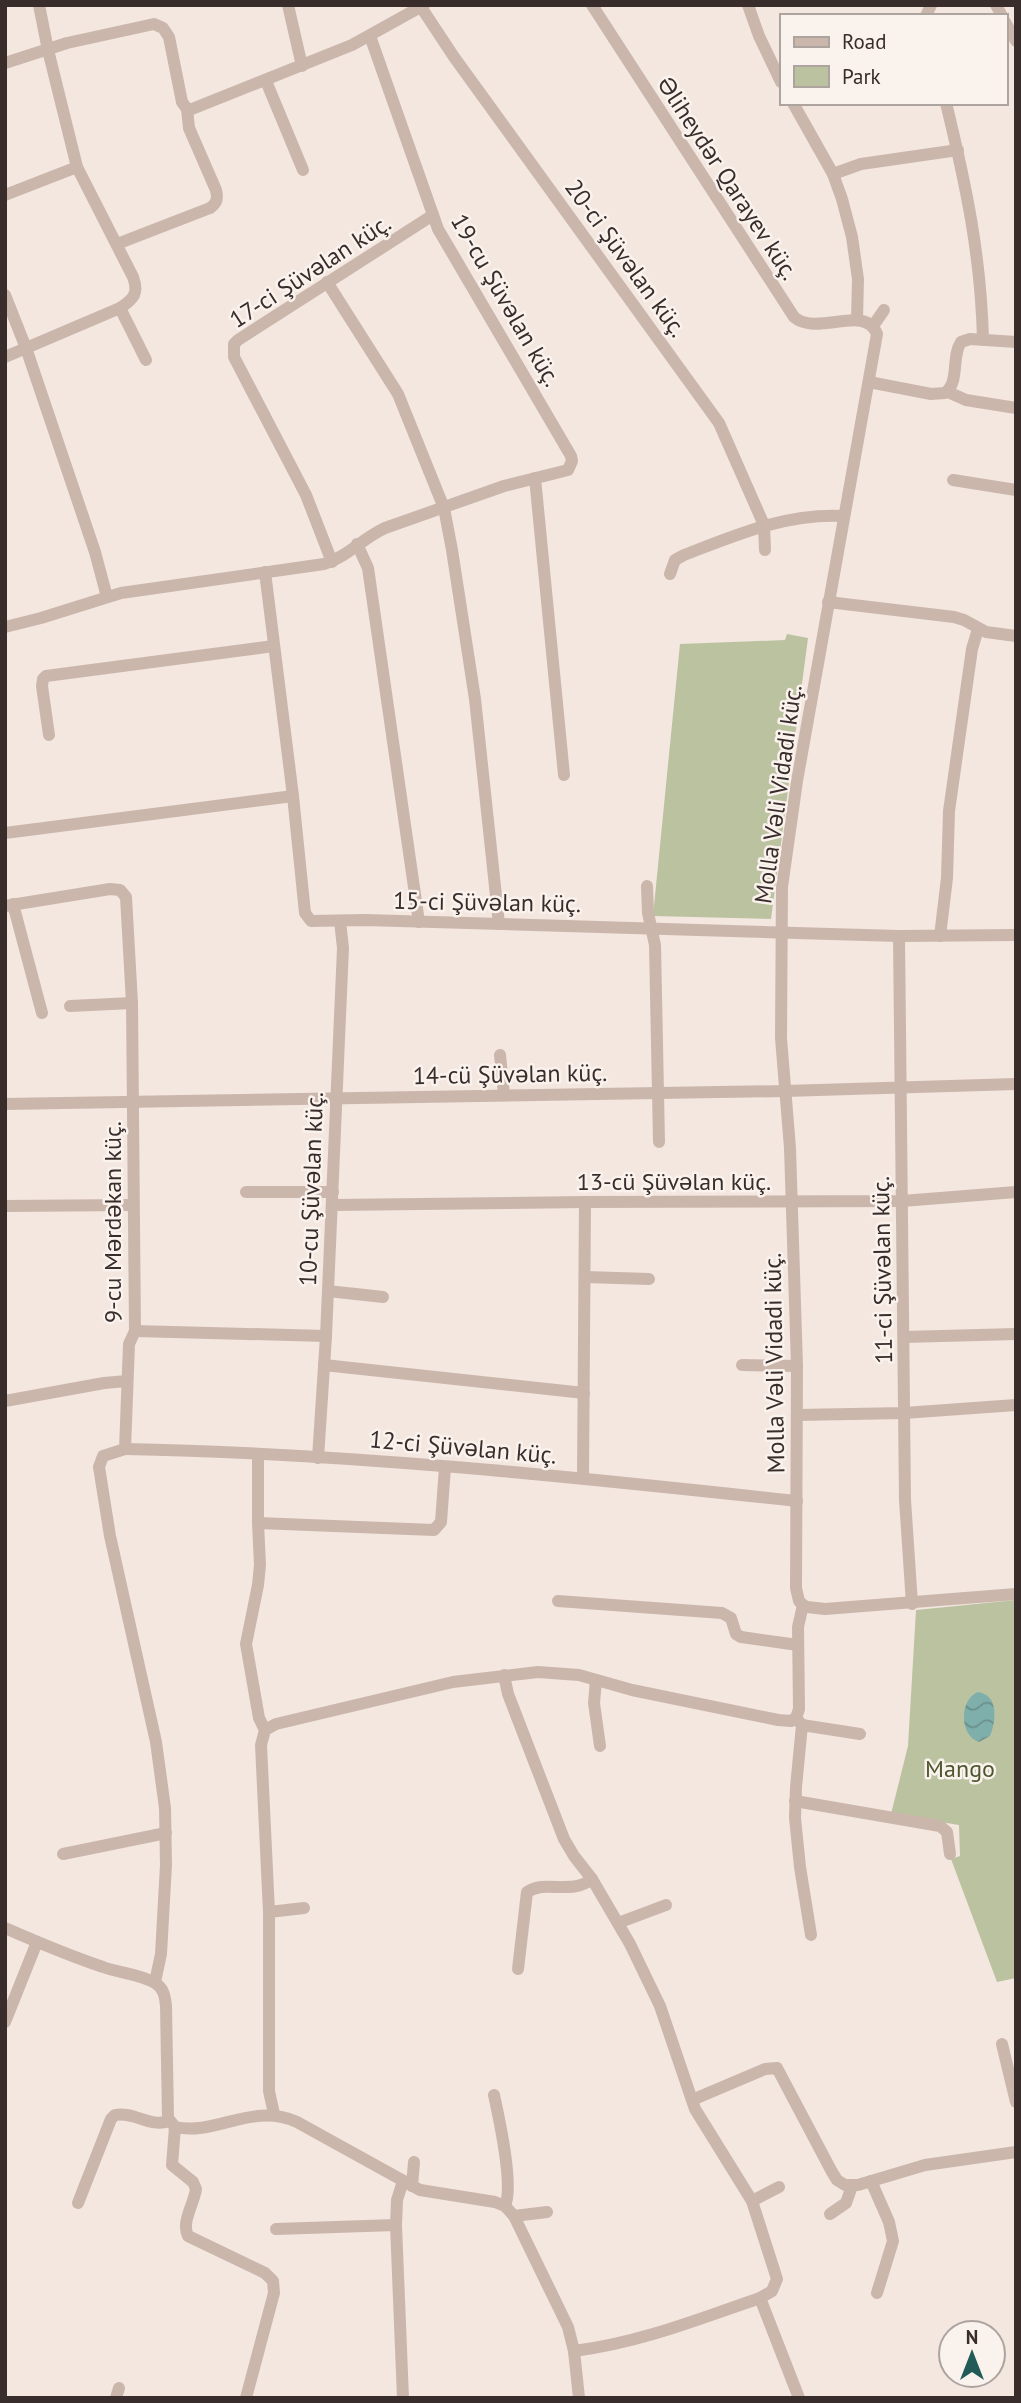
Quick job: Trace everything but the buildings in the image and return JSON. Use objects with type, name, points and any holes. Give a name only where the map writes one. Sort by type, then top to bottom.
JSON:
[{"type":"street","points":[[5,357],[120,308],[131,301],[136,291],[133,276],[77,167],[39,5]]},
{"type":"street","points":[[288,5],[302,66]]},
{"type":"street","name":"Əliheydər Qarayev küç.","points":[[592,5],[794,317],[807,325],[857,320]]},
{"type":"street","points":[[748,5],[780,80]]},
{"type":"street","points":[[187,108],[201,107],[302,66],[370,36],[423,6]]},
{"type":"street","name":"20-ci Şüvəlan küç.","points":[[423,6],[462,68],[719,423],[764,525],[765,550]]},
{"type":"street","points":[[5,63],[141,25],[159,25],[169,37],[182,102],[187,108],[189,128],[218,197],[210,208],[117,244]]},
{"type":"street","points":[[1007,25],[1016,41]]},
{"type":"street","name":"19-cu Şüvəlan küç.","points":[[5,627],[107,597],[145,589],[332,562],[385,528],[504,486],[568,470],[571,456],[438,229],[370,36]]},
{"type":"street","points":[[266,81],[303,170]]},
{"type":"street","points":[[794,105],[833,174],[842,199],[852,237],[858,279],[857,320],[873,326],[884,310]]},
{"type":"street","points":[[947,105],[970,204],[980,272],[983,340]]},
{"type":"street","points":[[833,174],[861,164],[958,150]]},
{"type":"street","points":[[5,195],[77,167]]},
{"type":"street","name":"17-ci Şüvəlan küç.","points":[[332,562],[306,495],[234,357],[233,350],[237,340],[433,215]]},
{"type":"street","points":[[327,282],[398,394],[443,508],[475,699],[499,924]]},
{"type":"street","points":[[5,295],[26,348],[95,552],[107,597]]},
{"type":"street","points":[[120,308],[146,360]]},
{"type":"street","name":"Molla Vəli Vidadi küç.","points":[[803,1605],[799,1601],[796,1588],[797,1366],[792,1201],[781,1038],[781,931],[786,853],[843,516],[877,339],[873,326]]},
{"type":"street","points":[[948,391],[952,385],[959,345],[966,340],[1016,342]]},
{"type":"street","points":[[869,382],[930,394],[948,391],[966,400],[1016,408]]},
{"type":"street","points":[[535,478],[564,775]]},
{"type":"street","points":[[953,480],[1016,490]]},
{"type":"street","points":[[670,574],[675,560],[684,555],[764,525],[809,516],[843,516]]},
{"type":"street","points":[[357,544],[368,568],[419,922]]},
{"type":"street","name":"15-ci Şüvəlan küç.","points":[[265,572],[307,918],[316,922],[652,927],[899,936],[1016,935]]},
{"type":"street","points":[[828,602],[954,617],[978,629],[1016,636]]},
{"type":"street","points":[[940,936],[947,878],[951,796],[972,649],[978,629]]},
{"type":"street","points":[[49,734],[42,686],[46,676],[274,646]]},
{"type":"street","points":[[5,833],[293,796]]},
{"type":"street","points":[[647,886],[648,913],[655,944],[659,1142]]},
{"type":"street","name":"9-cu Mərdəkan küç.","points":[[9,905],[110,889],[120,890],[126,897],[132,1003],[135,1331],[129,1343],[125,1449]]},
{"type":"street","points":[[9,905],[42,1013]]},
{"type":"street","name":"10-cu Şüvəlan küç.","points":[[318,1458],[333,1199],[343,948],[340,921]]},
{"type":"street","name":"11-ci Şüvəlan küç.","points":[[899,936],[905,1518],[912,1604]]},
{"type":"street","points":[[70,1006],[132,1003]]},
{"type":"street","points":[[500,1055],[504,1095]]},
{"type":"street","name":"14-cü Şüvəlan küç.","points":[[5,1104],[785,1091],[1016,1084]]},
{"type":"street","name":"13-cü Şüvəlan küç.","points":[[246,1192],[333,1199],[585,1202],[902,1201],[1016,1192]]},
{"type":"street","points":[[583,1478],[585,1202]]},
{"type":"street","points":[[5,1206],[133,1205]]},
{"type":"street","points":[[585,1277],[649,1279]]},
{"type":"street","points":[[328,1291],[383,1297]]},
{"type":"street","points":[[135,1331],[326,1336]]},
{"type":"street","points":[[904,1337],[1016,1334]]},
{"type":"street","points":[[324,1365],[584,1393]]},
{"type":"street","points":[[741,1365],[797,1366]]},
{"type":"street","points":[[5,1401],[127,1381]]},
{"type":"street","points":[[797,1415],[904,1413],[1016,1405]]},
{"type":"street","points":[[125,1449],[103,1456],[99,1467],[110,1536],[162,1776],[166,1833],[161,1954],[155,1982]]},
{"type":"street","name":"12-ci Şüvəlan küç.","points":[[125,1449],[445,1467],[583,1478],[797,1501]]},
{"type":"street","points":[[258,1455],[260,1565],[246,1644],[259,1718],[265,1730],[261,1745],[269,1912],[269,2091],[274,2114]]},
{"type":"street","points":[[258,1523],[434,1530],[441,1522],[445,1467]]},
{"type":"street","points":[[811,1935],[796,1835],[795,1801],[800,1709],[798,1619],[803,1605],[825,1609],[1016,1594]]},
{"type":"street","points":[[558,1601],[722,1613],[731,1618],[736,1634],[741,1637],[798,1645]]},
{"type":"street","points":[[265,1730],[276,1724],[453,1682],[553,1672],[778,1720],[860,1734]]},
{"type":"street","points":[[504,1675],[508,1694],[564,1839],[618,1923],[660,2006],[692,2100],[703,2123],[752,2201],[777,2279],[772,2291],[760,2298],[643,2338],[613,2346],[574,2351]]},
{"type":"street","points":[[596,1680],[594,1703],[600,1746]]},
{"type":"street","points":[[795,1801],[940,1826],[947,1832],[950,1854]]},
{"type":"street","points":[[62,1854],[166,1833]]},
{"type":"street","points":[[518,1969],[527,1892],[534,1887],[577,1888],[592,1879]]},
{"type":"street","points":[[618,1923],[666,1905]]},
{"type":"street","points":[[269,1912],[304,1908]]},
{"type":"street","points":[[5,1928],[102,1967],[155,1982],[164,1991],[172,2165],[193,2182],[196,2189],[185,2224],[186,2232],[188,2236],[265,2273],[273,2281],[274,2293],[247,2398]]},
{"type":"street","points":[[5,2022],[37,1942]]},
{"type":"street","points":[[1002,2044],[1016,2102]]},
{"type":"street","points":[[692,2100],[765,2069],[777,2068],[832,2172],[837,2180],[845,2185],[852,2186],[925,2165],[1016,2152]]},
{"type":"street","points":[[494,2095],[510,2211],[565,2319],[574,2351],[579,2398]]},
{"type":"street","points":[[78,2203],[111,2119],[115,2115],[126,2114],[156,2124],[191,2128],[274,2114],[297,2122],[428,2193],[495,2202],[510,2211],[547,2212]]},
{"type":"street","points":[[403,2398],[397,2200],[407,2184],[414,2162]]},
{"type":"street","points":[[871,2181],[889,2222],[892,2241],[877,2292]]},
{"type":"street","points":[[752,2201],[779,2186]]},
{"type":"street","points":[[831,2214],[846,2203],[852,2186]]},
{"type":"street","points":[[276,2229],[396,2225]]},
{"type":"street","points":[[760,2298],[799,2398]]},
{"type":"green space","points":[[787,634],[808,638],[771,919],[653,916],[680,644],[785,640]]},
{"type":"green space","name":"Mango","points":[[1016,1600],[1016,1978],[997,1982],[951,1859],[960,1856],[959,1825],[891,1814],[908,1746],[916,1610]]},
{"type":"water","points":[[978,1692],[990,1698],[994,1710],[990,1736],[979,1742],[968,1733],[964,1717],[967,1702]]}]
